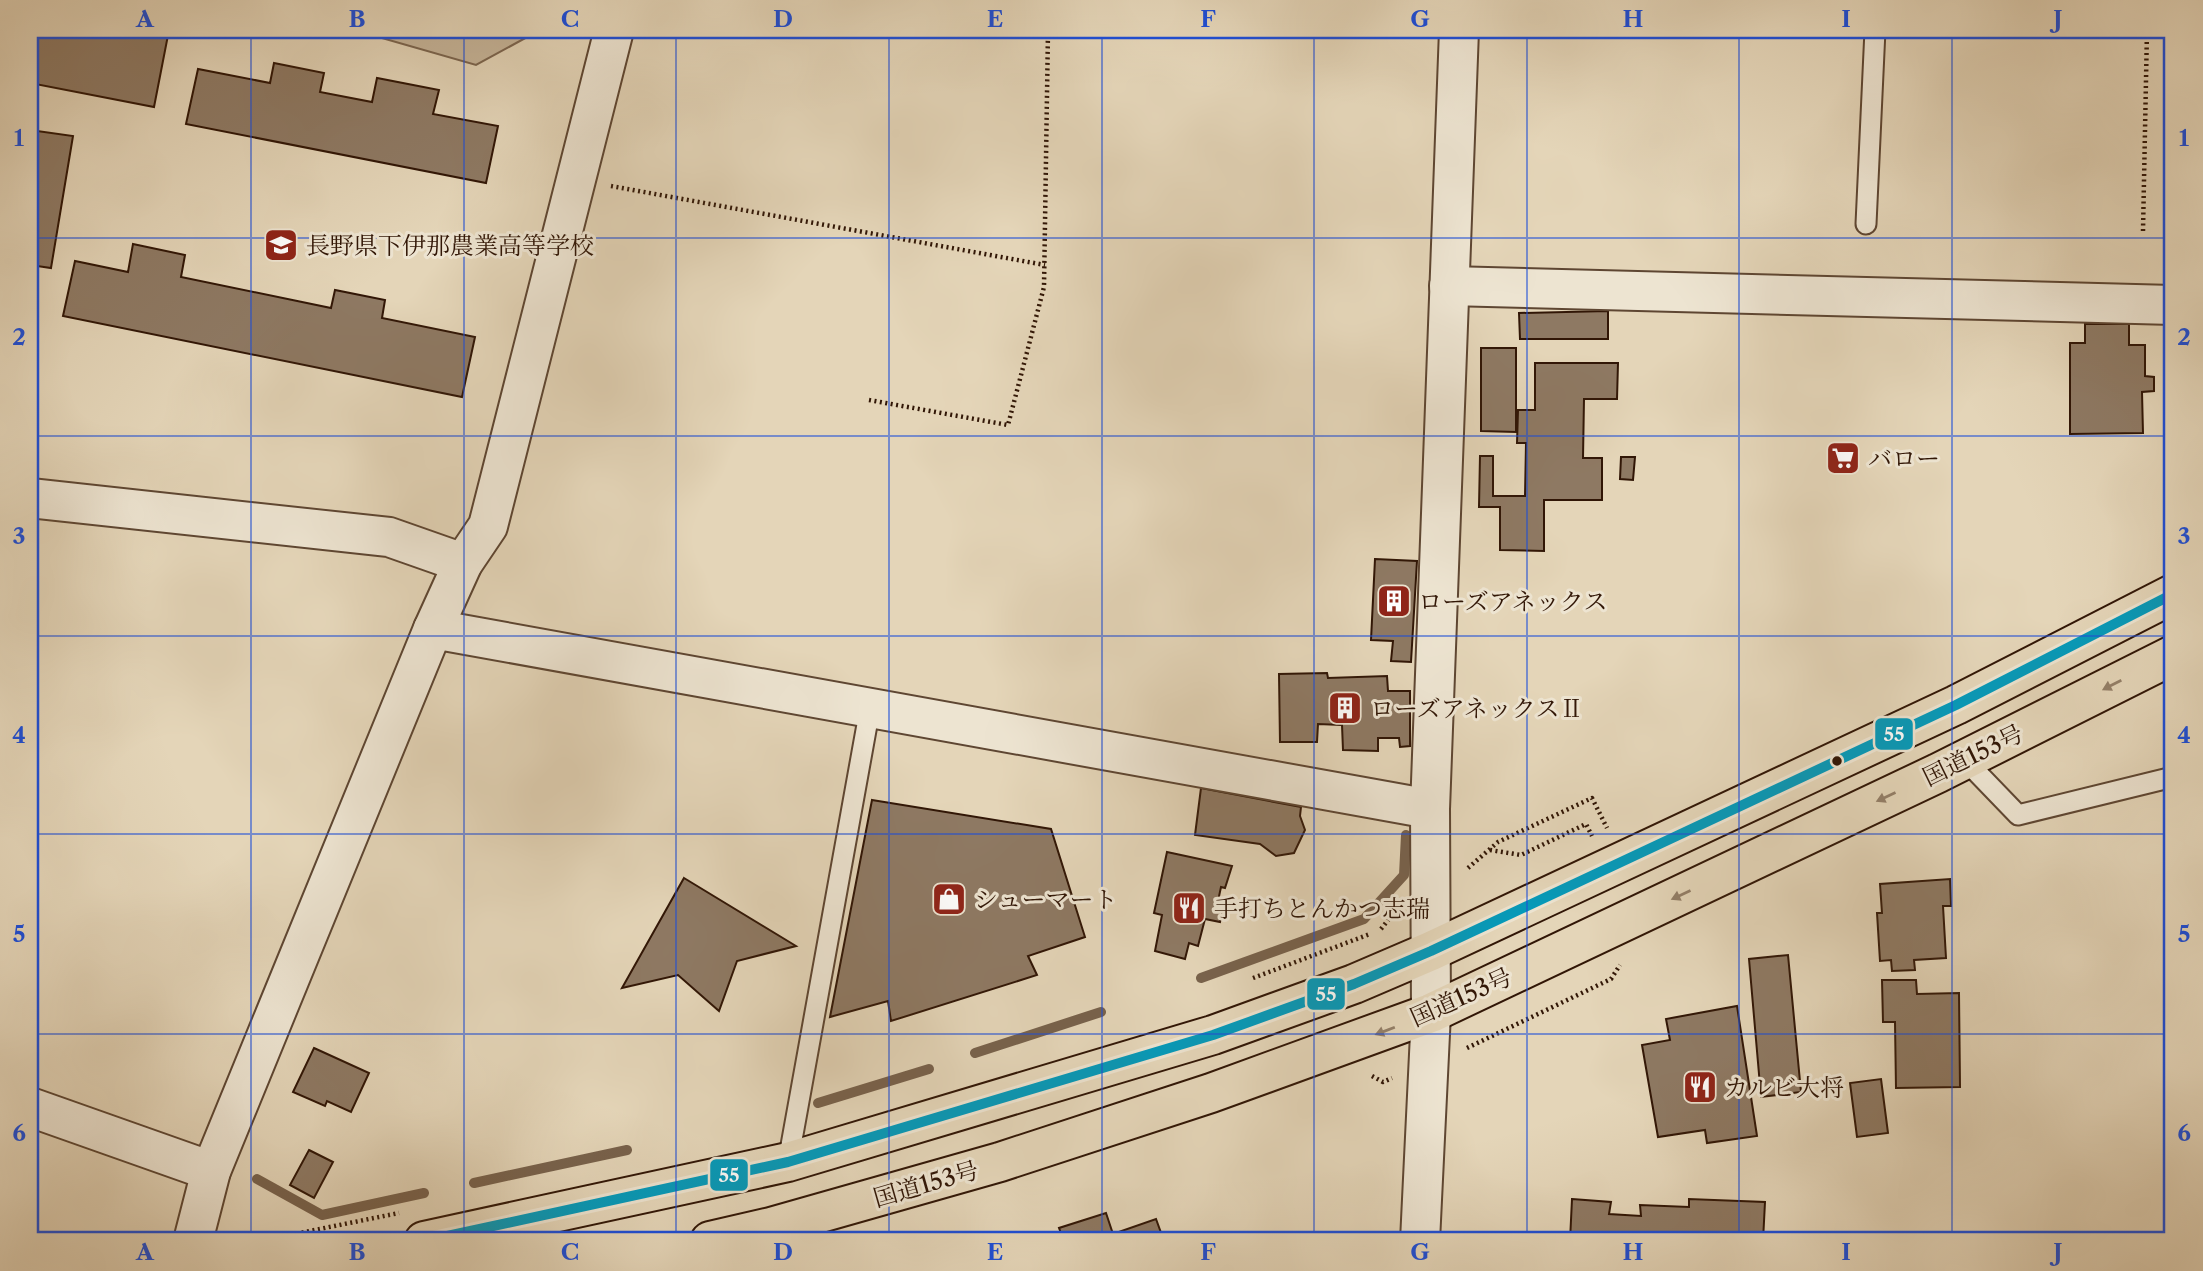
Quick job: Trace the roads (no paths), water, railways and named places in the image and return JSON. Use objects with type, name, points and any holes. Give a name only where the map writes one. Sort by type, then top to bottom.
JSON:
[{"type":"highway","points":[[418,1226],[788,1161],[1213,1035],[1354,984],[1432,951],[1956,705],[2173,594]]},
{"type":"highway","name":"国道153号","points":[[710,1241],[809,1217],[1000,1162],[1211,1093],[1431,1013],[1965,759],[2173,655]]},
{"type":"street","points":[[193,1241],[211,1171],[433,629],[463,563],[488,526],[614,30]]},
{"type":"street","points":[[1420,1241],[1431,1013],[1430,809],[1459,30]]},
{"type":"street","points":[[1449,286],[2173,305]]},
{"type":"street","points":[[30,498],[389,537],[463,563]]},
{"type":"street","points":[[433,629],[1430,809]]},
{"type":"street","points":[[30,1107],[211,1171]]},
{"type":"lane","points":[[1866,224],[1875,30]]},
{"type":"lane","points":[[788,1161],[870,708]]},
{"type":"lane","points":[[1965,759],[2018,815],[2173,776]]},
{"type":"waterway","points":[[1201,978],[1364,919],[1404,875],[1406,835]]},
{"type":"waterway","points":[[975,1053],[1101,1012]]},
{"type":"waterway","points":[[818,1103],[929,1069]]},
{"type":"waterway","points":[[474,1183],[627,1150]]},
{"type":"waterway","points":[[257,1179],[322,1215],[424,1193]]},
{"type":"place","name":"長野県下伊那農業高等学校","points":[[281,245]]},
{"type":"place","name":"バロー","points":[[1843,458]]},
{"type":"place","name":"ローズアネックス","points":[[1394,601]]},
{"type":"place","name":"ローズアネックスⅡ","points":[[1345,708]]},
{"type":"place","name":"シューマート","points":[[949,899]]},
{"type":"place","name":"手打ちとんかつ志瑞","points":[[1189,908]]},
{"type":"place","name":"カルビ大将","points":[[1700,1087]]}]
